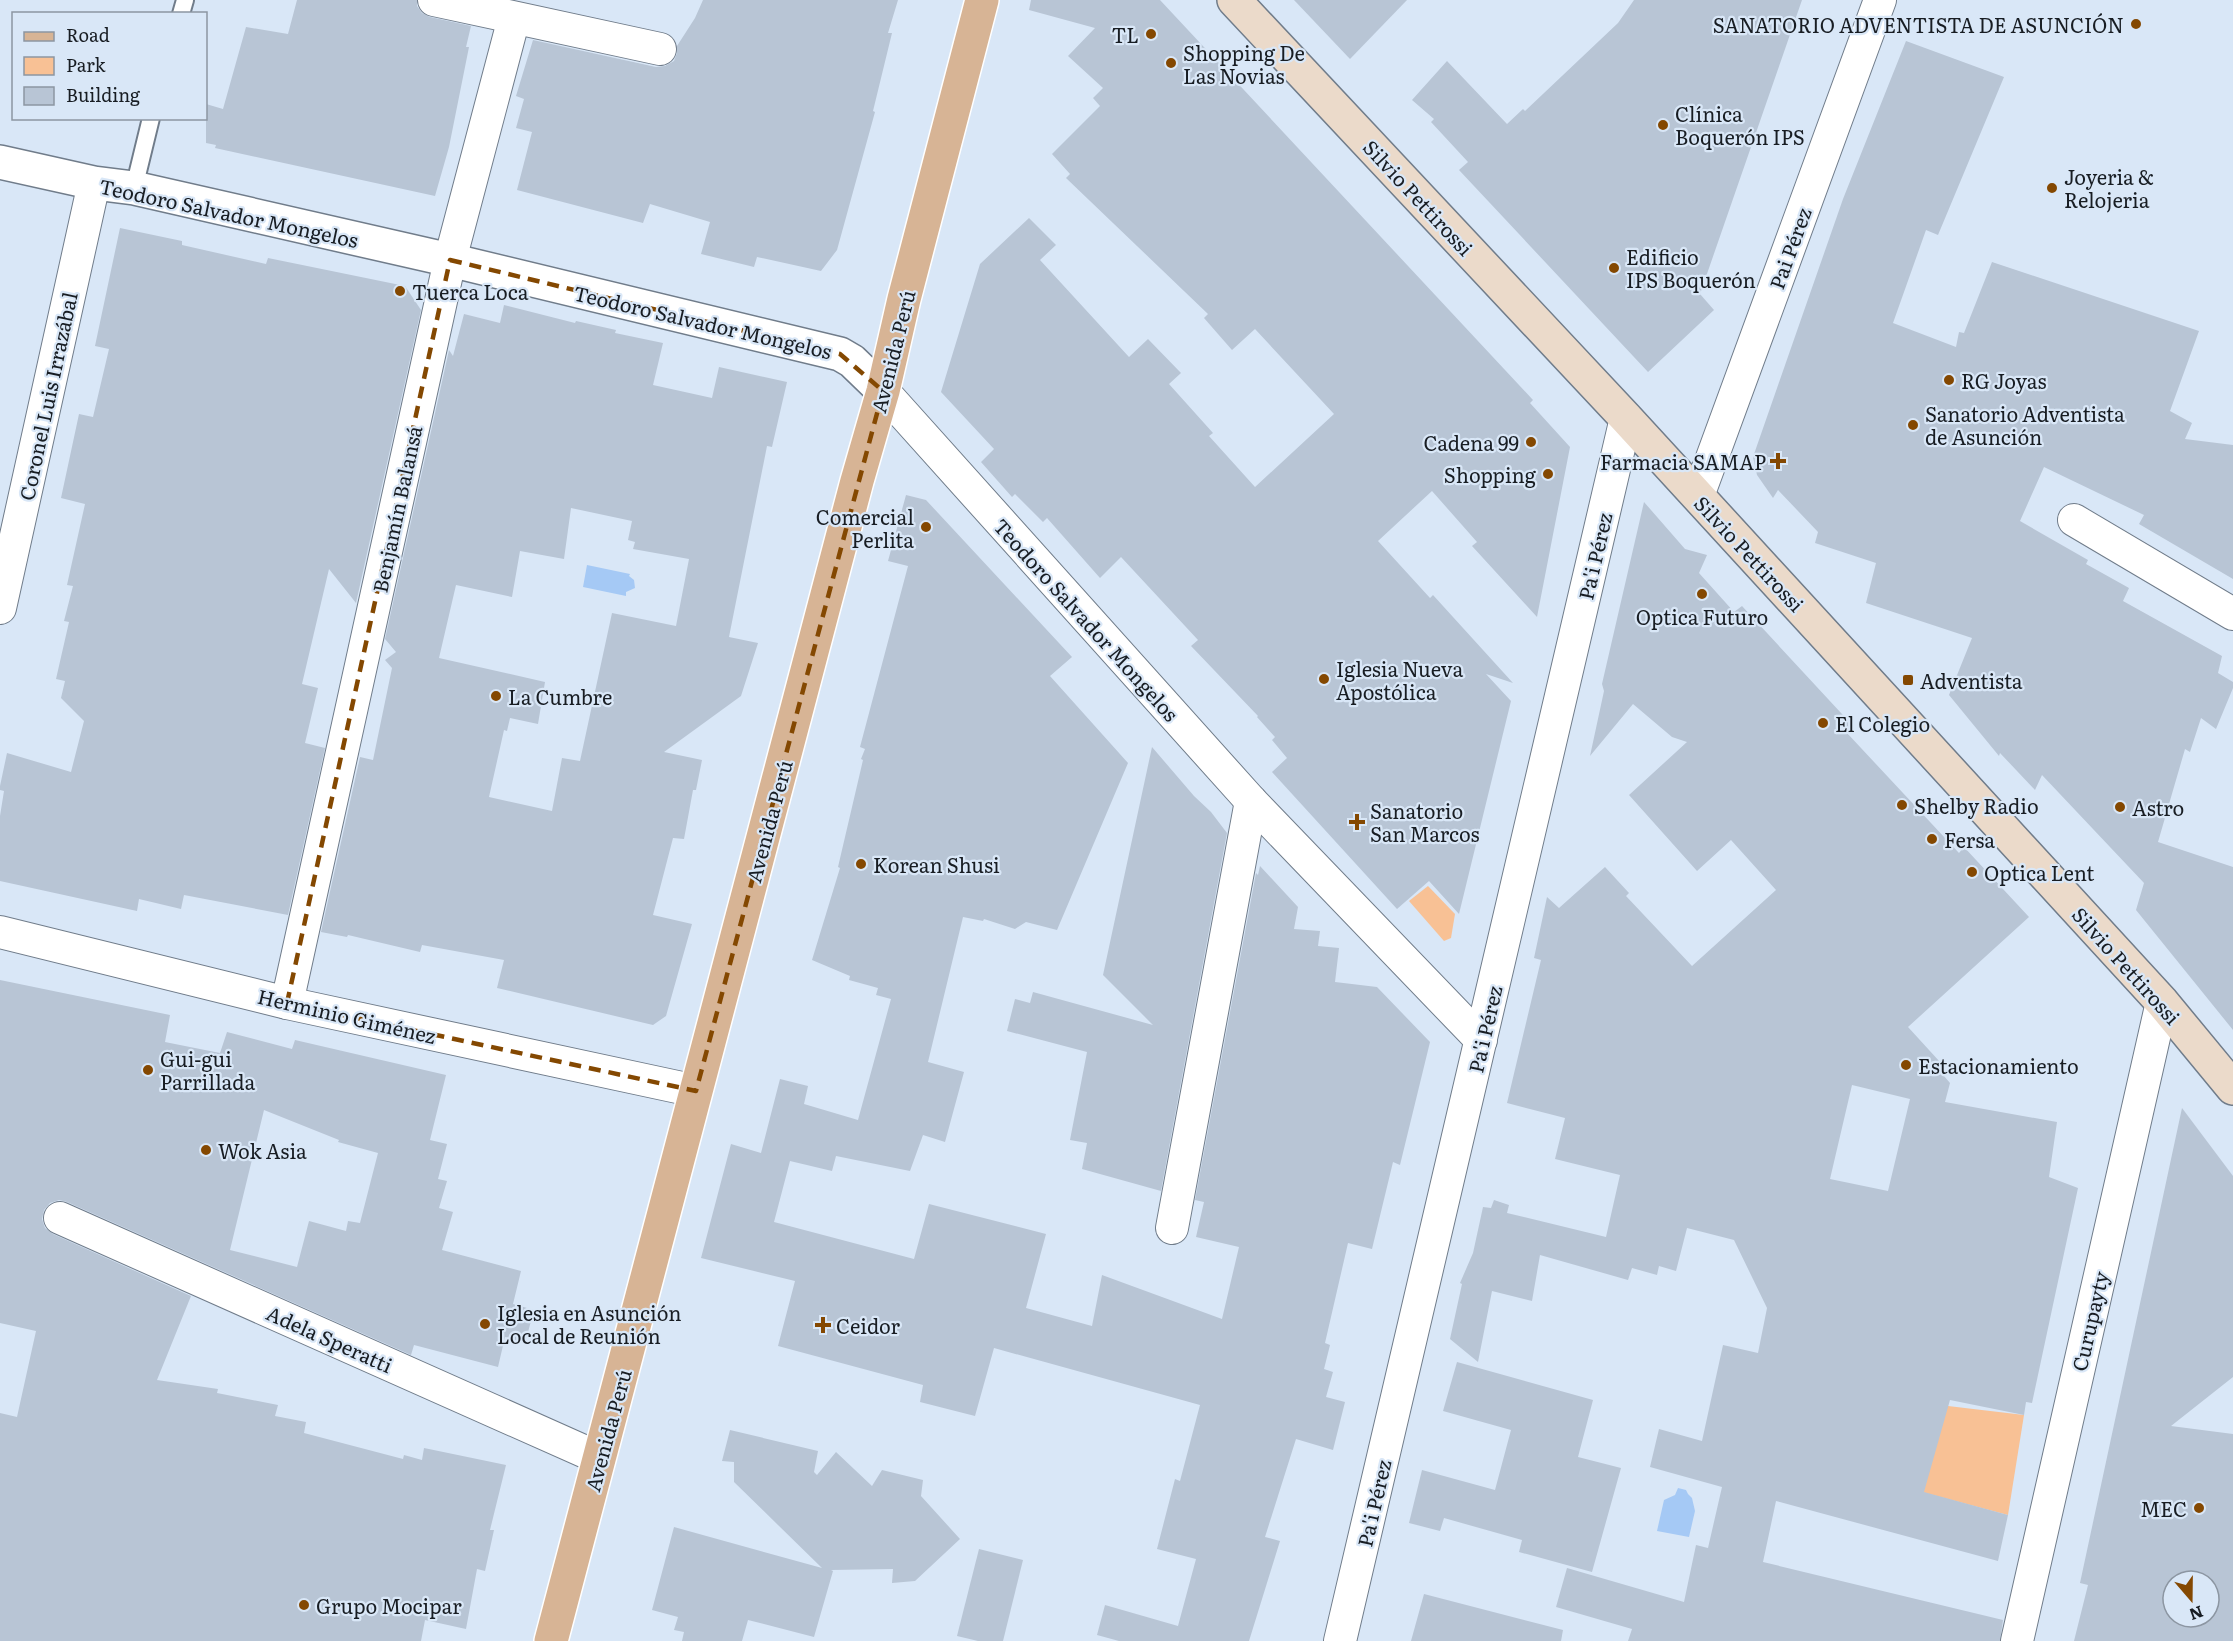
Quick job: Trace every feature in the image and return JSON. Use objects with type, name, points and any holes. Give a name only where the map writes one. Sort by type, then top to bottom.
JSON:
[{"type":"main road","name":"Avenida Perú","points":[[551,1641],[857,481],[884,391],[904,300],[982,0]]},
{"type":"main road","name":"Silvio Pettirossi","points":[[1234,0],[1698,496],[2162,1002],[2233,1088]]},
{"type":"street","points":[[434,0],[660,49]]},
{"type":"street","name":"Pai Pérez","points":[[1698,496],[1880,0]]},
{"type":"street","name":"Benjamín Balansá","points":[[287,1003],[450,260],[514,18]]},
{"type":"street","name":"Teodoro Salvador Mongelos","points":[[0,162],[94,183],[134,188],[450,260],[840,354],[852,361],[884,391],[1251,801],[1481,1040]]},
{"type":"street","name":"Coronel Luis Irrazábal","points":[[0,608],[94,183]]},
{"type":"street","name":"Pa'i Pérez","points":[[1340,1641],[1626,418]]},
{"type":"street","points":[[2074,520],[2233,614]]},
{"type":"street","points":[[1172,1228],[1251,801]]},
{"type":"street","name":"Herminio Giménez","points":[[0,932],[287,1003],[696,1091]]},
{"type":"street","name":"Curupayty","points":[[2017,1641],[2162,1002]]},
{"type":"street","name":"Adela Speratti","points":[[60,1218],[599,1458]]},
{"type":"lane","points":[[134,188],[151,120]]},
{"type":"highlighted area","points":[[450,260],[840,354],[883,391],[696,1091],[287,1003]]},
{"type":"green space","points":[[1428,886],[1455,914],[1451,938],[1444,941],[1409,901]]},
{"type":"green space","points":[[1948,1406],[2024,1415],[2008,1515],[1869,1478]]},
{"type":"water","points":[[587,565],[630,574],[635,588],[626,592],[626,596],[583,587]]},
{"type":"water","points":[[1678,1488],[1686,1490],[1692,1498],[1695,1511],[1689,1537],[1657,1531],[1664,1500],[1675,1495]]},
{"type":"building","points":[[297,0],[417,0],[417,6],[422,13],[430,17],[471,26],[449,147],[435,196],[215,148],[216,145],[206,143],[207,104],[223,109],[246,27],[288,34]]},
{"type":"building","points":[[703,0],[898,0],[888,33],[892,33],[873,111],[875,112],[837,250],[821,271],[757,257],[754,267],[701,254],[710,222],[650,204],[643,223],[517,190],[532,132],[516,128],[524,99],[516,96],[533,40],[656,67],[665,66],[674,61],[677,46],[695,18]]},
{"type":"building","points":[[1031,0],[1160,0],[1533,400],[1530,403],[1570,447],[1537,617],[1472,546],[1477,542],[1432,491],[1378,541],[1430,598],[1433,595],[1513,683],[1486,674],[1511,701],[1459,914],[1429,881],[1397,909],[1272,772],[1287,758],[1272,740],[1275,737],[1258,716],[1191,646],[1198,640],[1121,557],[1100,578],[1047,518],[1043,522],[1015,494],[1012,497],[981,462],[994,449],[941,392],[980,264],[1029,218],[1056,245],[1040,260],[1129,357],[1148,339],[1181,373],[1169,384],[1213,433],[1209,436],[1255,487],[1334,414],[1255,329],[1232,350],[1204,318],[1208,314],[1066,178],[1070,174],[1052,154],[1100,106],[1093,98],[1103,88],[1068,56],[1095,28],[1029,10]]},
{"type":"building","points":[[1294,0],[1407,0],[1350,59]]},
{"type":"building","points":[[1634,0],[1802,0],[1700,294],[1714,310],[1648,372],[1459,170],[1468,162],[1431,122],[1434,119],[1412,100],[1447,61],[1507,124],[1523,109],[1525,111],[1618,23]]},
{"type":"building","points":[[1906,41],[2004,77],[1938,235],[1926,230],[1893,323],[1956,347],[1959,332],[1964,333],[1992,262],[2199,331],[2170,411],[2192,423],[2185,439],[2233,445],[2233,579],[2139,524],[2144,515],[2044,467],[2020,521],[2088,560],[2086,564],[2129,588],[2123,601],[2222,656],[2218,673],[2233,682],[2233,688],[2216,729],[2201,718],[2190,752],[2185,749],[2158,842],[2233,867],[2233,1030],[2136,910],[2144,883],[2042,775],[2035,790],[2000,753],[1999,756],[1949,695],[1972,638],[1866,603],[1876,563],[1815,543],[1818,532],[1778,490],[1773,498],[1757,475],[1753,457],[1843,199]]},
{"type":"building","points":[[120,228],[182,241],[182,245],[266,264],[268,258],[405,286],[421,310],[356,603],[329,569],[302,684],[318,688],[305,743],[325,748],[288,915],[184,895],[181,909],[139,899],[137,911],[0,881],[0,816],[4,791],[0,790],[0,786],[7,753],[71,772],[84,721],[61,698],[65,681],[56,679],[69,622],[64,621],[73,586],[67,585],[85,504],[61,498],[79,414],[93,417],[109,349],[95,346]]},
{"type":"building","points":[[504,305],[663,343],[653,385],[712,398],[719,367],[787,382],[772,447],[767,446],[729,637],[758,643],[741,696],[664,752],[702,760],[696,790],[693,790],[684,839],[673,838],[653,915],[692,924],[666,1016],[653,1025],[497,988],[504,960],[422,945],[420,952],[348,935],[347,937],[321,932],[360,757],[373,760],[392,668],[385,660],[396,652],[385,639],[449,350],[453,356],[464,314],[500,323]],"holes":[[[571,508],[632,521],[628,540],[635,542],[633,549],[689,559],[676,626],[612,613],[580,761],[562,758],[552,811],[489,797],[504,730],[507,731],[510,718],[538,724],[545,682],[439,658],[456,585],[512,597],[520,551],[564,559]]]},
{"type":"building","points":[[906,495],[926,500],[1072,657],[1050,676],[1128,763],[1057,930],[1026,922],[1015,929],[984,919],[983,921],[963,917],[928,1062],[964,1072],[945,1142],[923,1135],[910,1171],[836,1156],[832,1171],[790,1161],[774,1222],[914,1259],[929,1204],[1046,1234],[1026,1308],[1092,1326],[1102,1275],[1222,1319],[1239,1247],[1196,1237],[1204,1202],[1195,1200],[1256,873],[1258,875],[1260,866],[1298,907],[1294,929],[1320,931],[1318,946],[1339,948],[1335,982],[1377,987],[1430,1042],[1400,1165],[1393,1162],[1372,1249],[1348,1243],[1325,1343],[1330,1345],[1324,1369],[1333,1372],[1326,1397],[1345,1402],[1333,1450],[1296,1439],[1265,1537],[1280,1541],[1249,1641],[1119,1641],[1097,1635],[1105,1605],[1178,1626],[1196,1559],[1157,1549],[1175,1479],[1180,1481],[1200,1405],[994,1348],[975,1416],[920,1402],[923,1385],[778,1346],[795,1281],[701,1258],[731,1144],[761,1153],[780,1079],[808,1086],[804,1104],[858,1120],[891,999],[876,995],[878,988],[849,980],[850,976],[812,960],[840,868],[838,867],[865,749],[860,747],[908,566],[888,561]]},
{"type":"building","points":[[1644,502],[1685,549],[1707,555],[1699,573],[1734,612],[1742,606],[1854,727],[1847,733],[1959,853],[1964,847],[2029,917],[1908,1027],[1940,1062],[1938,1069],[1950,1083],[1945,1102],[2057,1122],[2049,1177],[2078,1188],[2032,1403],[2026,1402],[2024,1415],[1950,1400],[1924,1492],[2008,1515],[1998,1561],[1776,1501],[1763,1562],[2003,1620],[2000,1641],[1628,1641],[1632,1629],[1556,1607],[1567,1568],[1684,1602],[1696,1545],[1708,1548],[1722,1487],[1650,1467],[1659,1429],[1702,1441],[1723,1345],[1758,1353],[1767,1308],[1734,1240],[1687,1228],[1676,1271],[1659,1266],[1657,1275],[1632,1268],[1628,1280],[1540,1255],[1532,1301],[1492,1291],[1478,1362],[1450,1339],[1462,1284],[1460,1283],[1473,1253],[1483,1207],[1491,1208],[1494,1200],[1509,1205],[1507,1213],[1606,1237],[1620,1175],[1555,1159],[1565,1118],[1507,1103],[1541,960],[1534,958],[1547,897],[1559,908],[1605,867],[1629,893],[1626,896],[1692,966],[1776,890],[1731,840],[1697,871],[1629,795],[1687,742],[1672,737],[1633,704],[1590,756],[1604,691],[1602,684]],"holes":[[[1852,1085],[1910,1099],[1888,1191],[1830,1179]]]},
{"type":"building","points":[[1152,747],[1227,833],[1161,1191],[1082,1169],[1087,1143],[1070,1140],[1087,1052],[1007,1031],[1015,999],[1030,1003],[1033,992],[1153,1025],[1103,975]]},
{"type":"building","points":[[0,980],[170,1015],[165,1042],[220,1053],[227,1032],[292,1049],[295,1040],[446,1075],[430,1140],[447,1144],[438,1179],[447,1181],[439,1208],[453,1212],[442,1250],[521,1271],[513,1304],[534,1310],[525,1343],[505,1337],[498,1367],[414,1345],[411,1355],[67,1202],[59,1200],[50,1203],[44,1210],[42,1219],[45,1228],[53,1234],[191,1296],[157,1380],[218,1389],[217,1393],[278,1405],[275,1416],[306,1422],[304,1433],[403,1459],[404,1455],[422,1460],[424,1448],[506,1465],[490,1530],[494,1530],[485,1571],[477,1569],[466,1629],[425,1620],[421,1641],[0,1641],[0,1413],[17,1417],[36,1331],[0,1323]],"holes":[[[264,1110],[339,1140],[338,1142],[378,1153],[360,1223],[348,1221],[346,1231],[309,1221],[297,1267],[230,1250]]]},
{"type":"building","points":[[2182,1108],[2233,1176],[2233,1377],[2171,1426],[2233,1434],[2233,1641],[2074,1641],[2088,1585],[2080,1583]]},
{"type":"building","points":[[1457,1362],[1593,1400],[1578,1457],[1621,1468],[1592,1572],[1519,1552],[1522,1540],[1444,1518],[1440,1531],[1409,1523],[1422,1470],[1495,1490],[1511,1430],[1443,1411]]},
{"type":"building","points":[[730,1430],[818,1451],[814,1472],[817,1475],[836,1452],[872,1486],[882,1470],[923,1480],[921,1496],[960,1539],[915,1581],[892,1583],[893,1569],[831,1570],[833,1571],[814,1637],[748,1620],[742,1641],[682,1641],[684,1632],[674,1630],[678,1617],[652,1610],[674,1527],[822,1568],[734,1482],[734,1462],[722,1461]]},
{"type":"building","points":[[979,1549],[1023,1560],[1003,1641],[978,1641],[957,1636]]},
{"type":"building","points":[[1424,1594],[1563,1630],[1561,1641],[1411,1641]]},
{"type":"place","name":"SANATORIO ADVENTISTA DE ASUNCIÓN","points":[[2136,24]]},
{"type":"place","name":"TL","points":[[1151,34]]},
{"type":"place","name":"Shopping De Las Novias","points":[[1171,63]]},
{"type":"place","name":"Clínica Boquerón IPS","points":[[1663,125]]},
{"type":"place","name":"Joyeria & Relojeria","points":[[2052,188]]},
{"type":"place","name":"Edificio IPS Boquerón","points":[[1614,268]]},
{"type":"place","name":"Tuerca Loca","points":[[400,291]]},
{"type":"place","name":"RG Joyas","points":[[1949,380]]},
{"type":"place","name":"Sanatorio Adventista de Asunción","points":[[1913,425]]},
{"type":"place","name":"Cadena 99","points":[[1531,442]]},
{"type":"place","name":"Farmacia SAMAP","points":[[1778,461]]},
{"type":"place","name":"Shopping","points":[[1548,474]]},
{"type":"place","name":"Comercial Perlita","points":[[926,527]]},
{"type":"place","name":"Optica Futuro","points":[[1702,594]]},
{"type":"place","name":"Iglesia Nueva Apostólica","points":[[1324,679]]},
{"type":"place","name":"Adventista","points":[[1908,680]]},
{"type":"place","name":"La Cumbre","points":[[496,696]]},
{"type":"place","name":"El Colegio","points":[[1823,723]]},
{"type":"place","name":"Shelby Radio","points":[[1902,805]]},
{"type":"place","name":"Astro","points":[[2120,807]]},
{"type":"place","name":"Sanatorio San Marcos","points":[[1357,822]]},
{"type":"place","name":"Fersa","points":[[1932,839]]},
{"type":"place","name":"Korean Shusi","points":[[861,864]]},
{"type":"place","name":"Optica Lent","points":[[1972,872]]},
{"type":"place","name":"Estacionamiento","points":[[1906,1065]]},
{"type":"place","name":"Gui-gui Parrillada","points":[[148,1070]]},
{"type":"place","name":"Wok Asia","points":[[206,1150]]},
{"type":"place","name":"Iglesia en Asunción Local de Reunión","points":[[485,1324]]},
{"type":"place","name":"Ceidor","points":[[823,1325]]},
{"type":"place","name":"MEC","points":[[2199,1508]]},
{"type":"place","name":"Grupo Mocipar","points":[[304,1605]]}]
